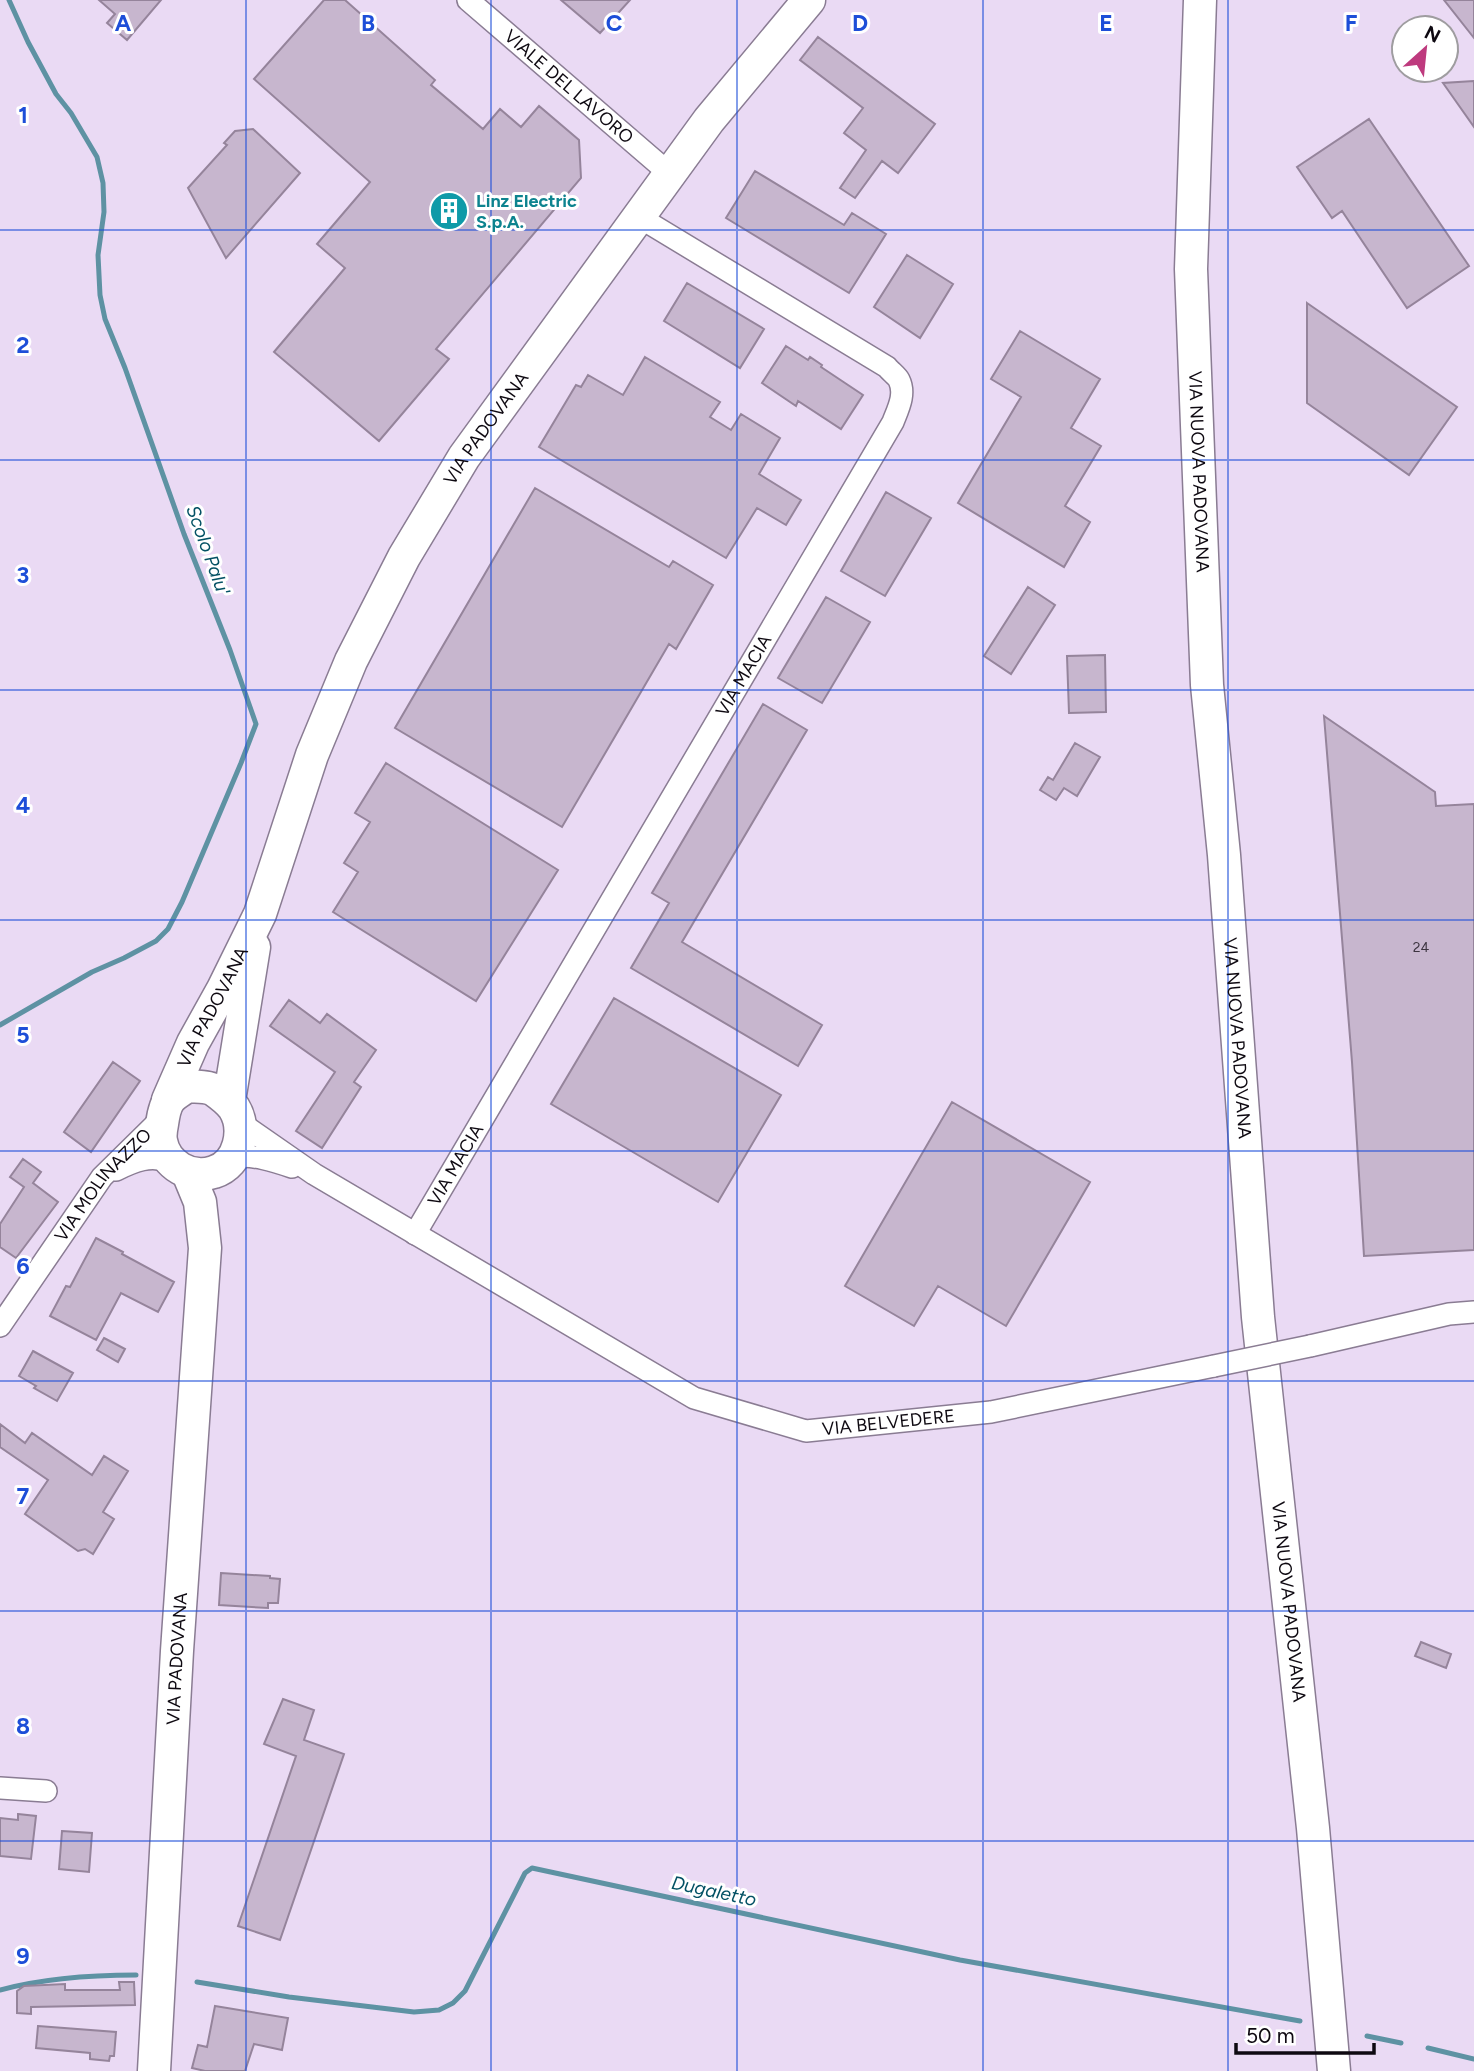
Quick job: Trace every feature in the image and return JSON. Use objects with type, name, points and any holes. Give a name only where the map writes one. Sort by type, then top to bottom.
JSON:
[{"type":"street","name":"VIALE DEL LAVORO","points":[[468,0],[670,174]]},
{"type":"street","name":"VIA PADOVANA","points":[[154,2071],[177,1651],[205,1248],[200,1202],[160,1140],[166,1109],[193,1043],[260,914],[312,755],[351,661],[404,557],[464,457],[709,120],[809,0]]},
{"type":"street","name":"VIA NUOVA PADOVANA","points":[[1200,0],[1191,268],[1207,684],[1224,855],[1258,1317],[1313,1828],[1334,2071]]},
{"type":"street","name":"VIA MACIA","points":[[415,1234],[893,422],[900,405],[899,381],[887,367],[639,217]]},
{"type":"street","name":"VIA PADOVANA","points":[[205,1248],[240,1141],[234,1112],[260,914]]},
{"type":"street","name":"VIA PADOVANA","points":[[166,1109],[187,1086],[211,1088],[234,1112]]},
{"type":"street","name":"VIA MOLINAZZO","points":[[0,1326],[102,1177],[166,1109]]},
{"type":"street","name":"VIA BELVEDERE","points":[[234,1112],[314,1174],[694,1398],[806,1431],[991,1412],[1310,1346],[1449,1314],[1474,1312]]},
{"type":"street","name":"VIA BELVEDERE","points":[[233,1158],[241,1156],[271,1160],[314,1174]]},
{"type":"street","points":[[102,1177],[136,1160],[162,1158],[179,1167],[212,1173],[223,1168],[233,1158]]},
{"type":"street","points":[[0,1788],[46,1791]]},
{"type":"building","points":[[99,0],[161,0],[127,40],[107,23],[115,14]]},
{"type":"building","points":[[324,0],[345,0],[435,80],[431,85],[483,129],[500,109],[521,127],[539,106],[579,140],[581,178],[436,349],[449,359],[379,441],[274,352],[345,268],[317,244],[370,182],[254,79]]},
{"type":"building","points":[[561,0],[630,0],[600,33]]},
{"type":"building","points":[[1444,0],[1474,0],[1474,38],[1460,20],[1460,14],[1455,14]]},
{"type":"building","points":[[818,37],[935,124],[898,173],[882,161],[855,198],[840,188],[866,150],[844,133],[863,108],[800,60]]},
{"type":"building","points":[[1474,81],[1474,127],[1444,84]]},
{"type":"building","points":[[1369,119],[1469,266],[1407,308],[1342,211],[1332,218],[1297,167]]},
{"type":"building","points":[[253,129],[300,173],[226,258],[188,188],[227,145],[224,143],[235,131]]},
{"type":"building","points":[[755,171],[844,225],[852,213],[886,234],[849,293],[726,218]]},
{"type":"building","points":[[907,255],[953,284],[920,338],[874,307]]},
{"type":"building","points":[[687,283],[764,329],[740,368],[664,321]]},
{"type":"building","points":[[1307,303],[1457,407],[1409,475],[1307,403]]},
{"type":"building","points":[[1020,331],[1100,379],[1071,428],[1101,446],[1065,506],[1090,522],[1064,567],[958,503],[1021,397],[991,379]]},
{"type":"building","points":[[786,346],[808,360],[810,357],[863,395],[841,429],[798,401],[796,406],[762,383]]},
{"type":"building","points":[[645,357],[720,402],[710,417],[731,430],[741,414],[780,438],[759,474],[801,500],[786,525],[757,508],[726,558],[539,447],[576,385],[581,387],[588,375],[623,395]]},
{"type":"building","points":[[535,488],[669,567],[673,561],[713,585],[676,649],[669,644],[562,827],[395,728]]},
{"type":"building","points":[[886,492],[931,518],[885,596],[841,571]]},
{"type":"building","points":[[1028,587],[1055,605],[1011,674],[984,656]]},
{"type":"building","points":[[826,597],[870,622],[822,703],[778,678]]},
{"type":"building","points":[[1105,655],[1106,712],[1069,713],[1067,656]]},
{"type":"building","points":[[763,704],[807,730],[682,942],[822,1025],[798,1066],[631,968],[669,903],[652,893]]},
{"type":"building","points":[[1324,716],[1435,792],[1436,806],[1474,804],[1474,1250],[1364,1256],[1352,1062]]},
{"type":"building","points":[[1075,743],[1100,757],[1077,796],[1064,788],[1056,800],[1040,790],[1048,777],[1053,780]]},
{"type":"building","points":[[386,763],[558,870],[476,1001],[333,912],[358,872],[344,863],[370,822],[355,813]]},
{"type":"building","points":[[614,998],[781,1095],[718,1202],[551,1104]]},
{"type":"building","points":[[289,1000],[320,1023],[327,1014],[376,1050],[354,1082],[361,1087],[322,1148],[296,1131],[335,1072],[270,1026]]},
{"type":"building","points":[[113,1062],[140,1081],[91,1152],[64,1132]]},
{"type":"building","points":[[952,1102],[1090,1182],[1006,1326],[938,1286],[914,1326],[845,1286]]},
{"type":"building","points":[[23,1159],[41,1172],[33,1183],[58,1202],[16,1258],[0,1247],[0,1224],[24,1187],[10,1177]]},
{"type":"building","points":[[96,1238],[174,1282],[158,1312],[121,1293],[96,1340],[50,1316],[66,1286],[70,1287]]},
{"type":"building","points":[[104,1338],[125,1349],[118,1362],[97,1350]]},
{"type":"building","points":[[33,1351],[73,1373],[57,1401],[19,1376]]},
{"type":"building","points":[[0,1424],[25,1443],[32,1433],[92,1475],[104,1456],[128,1471],[103,1512],[114,1519],[93,1554],[85,1549],[78,1551],[25,1514],[48,1480],[0,1447]]},
{"type":"building","points":[[221,1573],[280,1579],[278,1603],[268,1603],[268,1608],[219,1605]]},
{"type":"building","points":[[1421,1642],[1451,1654],[1446,1668],[1415,1656]]},
{"type":"building","points":[[283,1699],[314,1710],[304,1740],[344,1754],[280,1940],[238,1926],[296,1756],[264,1744]]},
{"type":"building","points":[[18,1814],[36,1816],[31,1859],[0,1856],[0,1818],[18,1820]]},
{"type":"building","points":[[62,1831],[92,1833],[89,1872],[59,1869]]},
{"type":"building","points":[[119,1982],[134,1982],[135,2005],[31,2007],[31,2014],[17,2013],[17,1991],[24,1986],[65,1984],[65,1990],[120,1990]]},
{"type":"building","points":[[215,2006],[288,2018],[282,2050],[254,2044],[245,2071],[205,2071],[192,2068],[198,2045],[207,2047]]},
{"type":"building","points":[[38,2026],[116,2032],[114,2056],[110,2056],[109,2061],[90,2059],[90,2053],[36,2048]]},
{"type":"waterway","name":"Scolo Palu'","points":[[0,1025],[92,972],[156,941],[168,929],[182,902],[256,724],[105,319],[100,295],[98,255],[104,212],[103,183],[97,157],[71,113],[56,94],[9,0]]},
{"type":"waterway","name":"Dugaletto","points":[[197,1982],[289,1997],[414,2012],[439,2010],[453,2003],[465,1991],[525,1873],[532,1868],[960,1960],[1300,2021]]},
{"type":"waterway","name":"Dugaletto","points":[[0,1990],[67,1978],[136,1975]]},
{"type":"waterway","name":"Dugaletto","points":[[1367,2036],[1401,2043]]},
{"type":"waterway","name":"Dugaletto","points":[[1428,2048],[1474,2059]]},
{"type":"place","name":"Linz Electric S.p.A.","points":[[449,211]]}]
